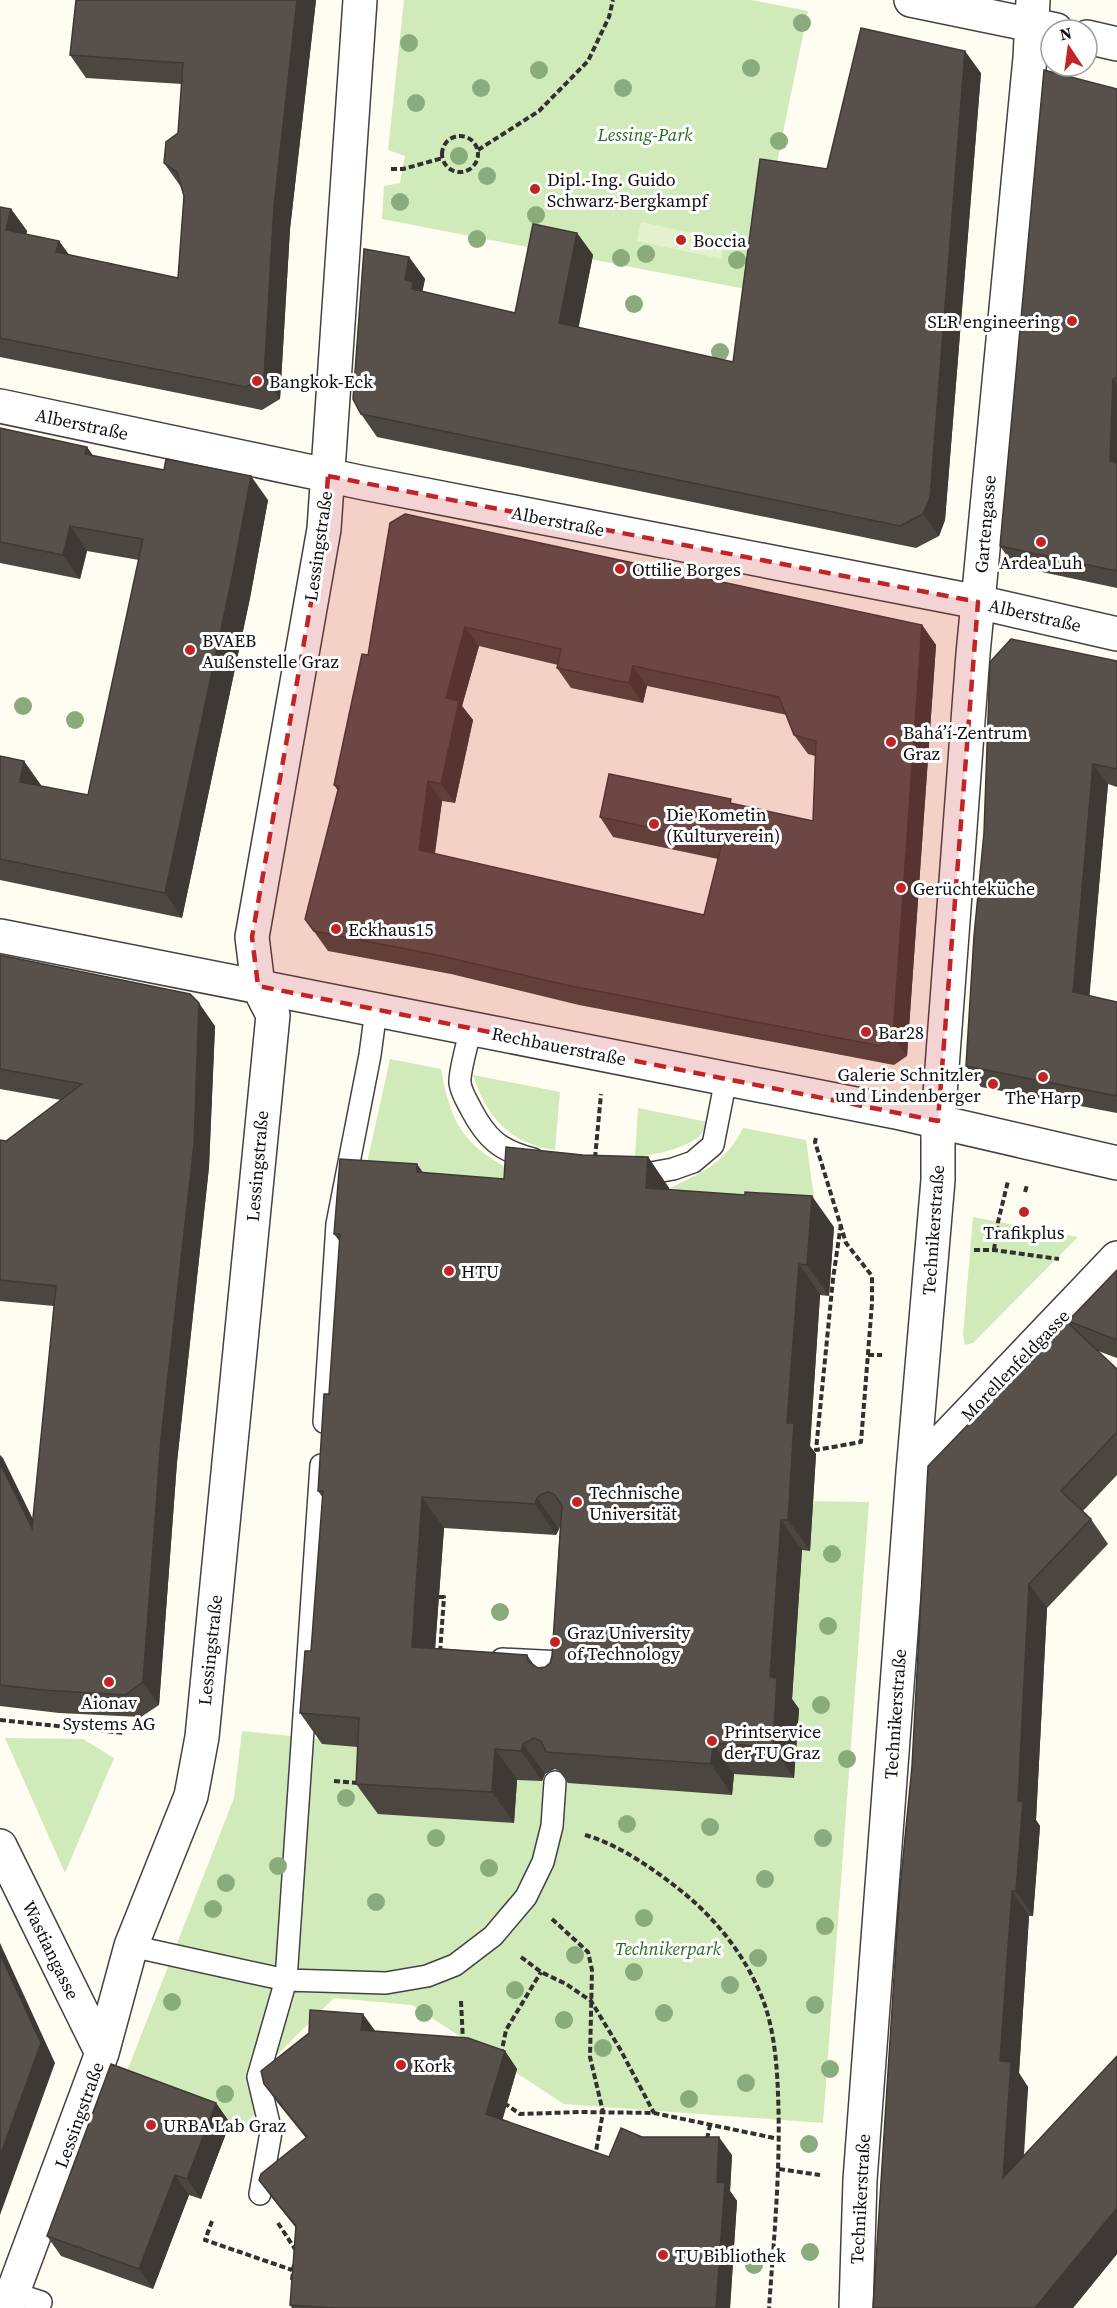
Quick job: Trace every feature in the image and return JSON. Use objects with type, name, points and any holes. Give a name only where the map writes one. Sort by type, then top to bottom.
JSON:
[{"type":"street","name":"Lessingstraße","points":[[20,2301],[102,2053],[131,1946],[191,1796],[202,1737],[273,1016],[258,986],[252,937],[324,529],[360,0]]},
{"type":"street","points":[[911,0],[1040,18]]},
{"type":"street","name":"Gartengasse","points":[[938,1121],[978,602],[1029,70],[1039,23]]},
{"type":"street","points":[[1099,40],[1117,44]]},
{"type":"street","name":"Alberstraße","points":[[0,406],[328,476],[978,602],[1117,634]]},
{"type":"street","name":"Rechbauerstraße","points":[[0,936],[938,1121],[1117,1163]]},
{"type":"street","name":"Technikerstraße","points":[[856,2308],[860,2180],[938,1180],[938,1121]]},
{"type":"street","name":"Morellenfeldgasse","points":[[914,1472],[1117,1258]]},
{"type":"street","name":"Wastiangasse","points":[[0,1846],[102,2053]]},
{"type":"lane","points":[[260,2194],[271,2132],[258,2077],[286,1980],[337,1224],[370,1055],[376,1010]]},
{"type":"lane","points":[[471,1029],[460,1082],[481,1129],[494,1142],[512,1154],[552,1164]]},
{"type":"lane","points":[[594,1172],[651,1173],[673,1170],[693,1162],[713,1145],[726,1079]]},
{"type":"lane","points":[[459,1657],[561,1670],[563,1639]]},
{"type":"lane","points":[[131,1946],[286,1980],[386,1983],[427,1976],[455,1965],[493,1936],[526,1897],[543,1862],[552,1826],[555,1782]]},
{"type":"path","points":[[478,150],[539,111],[588,61],[609,17],[613,0]]},
{"type":"path","points":[[456,136],[472,140],[478,150],[476,162],[468,170],[450,169],[443,159],[443,147],[450,138],[456,136]]},
{"type":"path","points":[[349,166],[403,168],[443,159]]},
{"type":"path","points":[[594,1172],[602,1094]]},
{"type":"path","points":[[815,1142],[841,1224],[846,1243],[872,1276],[861,1442],[816,1450],[833,1279],[841,1224]]},
{"type":"path","points":[[994,1250],[1008,1181]]},
{"type":"path","points":[[1025,1192],[1027,1185]]},
{"type":"path","points":[[964,1249],[994,1250],[1067,1260]]},
{"type":"path","points":[[868,1355],[875,1355]]},
{"type":"path","points":[[439,1597],[444,1598],[440,1656],[459,1657]]},
{"type":"path","points":[[0,1720],[124,1733]]},
{"type":"path","points":[[299,1779],[365,1783]]},
{"type":"path","points":[[552,1826],[589,1836],[628,1855],[664,1878],[698,1904],[724,1932],[763,2001],[777,2070],[779,2139],[769,2308]]},
{"type":"path","points":[[526,1897],[588,1952],[592,1970],[590,2057],[603,2112],[594,2160]]},
{"type":"path","points":[[493,1936],[541,1972],[566,1984],[591,2001],[654,2113]]},
{"type":"path","points":[[455,1965],[460,1984],[463,2048]]},
{"type":"path","points":[[500,2063],[506,2030],[541,1972]]},
{"type":"path","points":[[501,2100],[520,2114],[654,2113],[779,2139]]},
{"type":"path","points":[[706,2147],[710,2125]]},
{"type":"path","points":[[779,2169],[827,2176]]},
{"type":"path","points":[[212,2221],[205,2240],[292,2270]]},
{"type":"path","points":[[292,2289],[292,2270],[298,2253]]},
{"type":"highlighted area","points":[[328,476],[978,602],[938,1121],[258,986],[252,937],[324,529]]},
{"type":"green space","name":"Lessing-Park","points":[[404,0],[752,0],[808,11],[778,157],[761,292],[382,219],[384,186],[400,183],[405,156],[388,150]]},
{"type":"green space","name":"Boccia","points":[[641,222],[725,240],[721,259],[637,241]]},
{"type":"green space","points":[[390,1059],[441,1069],[451,1109],[467,1137],[491,1159],[528,1178],[361,1190]]},
{"type":"green space","points":[[473,1075],[560,1092],[555,1150],[525,1142],[502,1126],[485,1104]]},
{"type":"green space","points":[[638,1108],[708,1122],[701,1134],[689,1143],[661,1153],[635,1157]]},
{"type":"green space","points":[[743,1128],[806,1140],[818,1226],[667,1219],[669,1188],[703,1172],[721,1158]]},
{"type":"green space","points":[[973,1217],[1078,1237],[973,1343],[965,1345],[963,1335]]},
{"type":"green space","name":"Technikerpark","points":[[798,1501],[869,1502],[823,2123],[564,2104],[412,2005],[334,1998],[273,2059],[248,2132],[122,2084],[234,1798],[242,1731],[379,1745],[380,1762],[716,1787]]},
{"type":"green space","points":[[5,1738],[83,1739],[114,1758],[65,1873]]},
{"type":"building","points":[[76,0],[297,0],[274,206],[264,377],[246,387],[0,338],[0,207],[11,209],[6,230],[59,241],[56,252],[178,278],[184,196],[177,172],[164,163],[166,142],[178,133],[183,63],[70,55]]},
{"type":"building","points":[[861,28],[965,51],[930,498],[923,514],[900,526],[361,414],[353,399],[364,249],[409,257],[405,280],[413,282],[412,289],[515,313],[533,224],[577,233],[559,323],[733,362],[760,159],[827,169]]},
{"type":"building","points":[[1043,78],[1075,78],[1117,89],[1117,378],[1113,379],[1110,461],[1117,463],[1117,571],[1000,546]]},
{"type":"building","name":"BVAEB Außenstelle Graz","points":[[0,428],[87,447],[85,454],[164,470],[166,459],[251,476],[233,573],[165,893],[0,859],[0,756],[24,761],[20,782],[88,795],[143,539],[70,526],[63,555],[0,542]]},
{"type":"building","points":[[405,514],[922,625],[893,1036],[880,1046],[566,985],[437,955],[314,931],[305,919],[339,786],[334,785],[362,654],[368,655],[390,523]],"holes":[[[465,627],[561,649],[557,668],[629,683],[633,666],[779,697],[794,735],[816,741],[813,821],[730,803],[731,799],[609,774],[600,817],[722,843],[704,915],[419,850],[428,781],[441,784],[459,701],[446,698]]]},
{"type":"building","points":[[1011,639],[1117,661],[1117,769],[1093,764],[1073,992],[1117,1002],[1117,1096],[966,1066],[974,936],[984,833],[990,662]]},
{"type":"building","points":[[0,955],[190,994],[199,1003],[194,1144],[161,1439],[143,1682],[125,1695],[0,1685],[0,1463],[32,1528],[56,1286],[0,1280],[0,1140],[6,1141],[82,1084],[0,1069]]},
{"type":"building","name":"Technische Universität","points":[[506,1147],[583,1155],[648,1157],[646,1188],[745,1195],[745,1192],[812,1196],[807,1265],[799,1264],[787,1423],[794,1423],[788,1520],[781,1520],[770,1677],[777,1678],[773,1747],[713,1743],[711,1764],[546,1752],[541,1741],[534,1738],[523,1744],[521,1751],[495,1749],[492,1792],[356,1784],[359,1718],[300,1713],[305,1651],[311,1651],[323,1491],[318,1491],[324,1394],[329,1394],[340,1234],[334,1234],[340,1159],[417,1164],[417,1172],[504,1179]],"holes":[[[549,1492],[555,1495],[562,1506],[550,1663],[538,1668],[528,1661],[527,1655],[412,1647],[422,1497],[535,1504],[537,1498],[542,1494]]]},
{"type":"building","points":[[1117,1270],[1117,1340],[1068,1321]]},
{"type":"building","points":[[1067,1322],[1117,1369],[1117,1432],[1061,1491],[1091,1519],[1029,1584],[1018,1801],[1023,1801],[1016,1891],[1012,1891],[1000,2061],[1011,2062],[1003,2178],[1117,2056],[1117,2208],[1035,2308],[873,2308],[899,1899],[912,1766],[928,1466]]},
{"type":"building","points":[[0,1954],[41,2043],[0,2156]]},
{"type":"building","points":[[310,2010],[363,2014],[361,2030],[468,2038],[505,2051],[486,2114],[609,2157],[621,2128],[642,2137],[719,2137],[717,2182],[725,2183],[716,2308],[335,2308],[290,2305],[296,2226],[259,2180],[261,2174],[307,2137],[264,2084],[261,2071],[309,2033]]},
{"type":"building","points":[[111,2064],[216,2103],[187,2179],[175,2175],[139,2269],[47,2236]]},
{"type":"place","name":"Dipl.-Ing. Guido Schwarz-Bergkampf","points":[[535,189]]},
{"type":"place","name":"Boccia","points":[[681,240]]},
{"type":"place","name":"SLR engineering","points":[[1072,321]]},
{"type":"place","name":"Bangkok-Eck","points":[[257,381]]},
{"type":"place","name":"Ardea Luh","points":[[1041,542]]},
{"type":"place","name":"Ottilie Borges","points":[[620,569]]},
{"type":"place","name":"BVAEB Außenstelle Graz","points":[[190,650]]},
{"type":"place","name":"Bahá’í-Zentrum Graz","points":[[891,742]]},
{"type":"place","name":"Die Kometin (Kulturverein)","points":[[654,824]]},
{"type":"place","name":"Gerüchteküche","points":[[901,888]]},
{"type":"place","name":"Eckhaus15","points":[[336,929]]},
{"type":"place","name":"Bar28","points":[[866,1032]]},
{"type":"place","name":"The Harp","points":[[1043,1077]]},
{"type":"place","name":"Galerie Schnitzler und Lindenberger","points":[[993,1084]]},
{"type":"place","name":"Trafikplus","points":[[1024,1212]]},
{"type":"place","name":"HTU","points":[[449,1271]]},
{"type":"place","name":"Technische Universität","points":[[577,1502]]},
{"type":"place","name":"Graz University of Technology","points":[[555,1642]]},
{"type":"place","name":"Aionav Systems AG","points":[[109,1682]]},
{"type":"place","name":"Printservice der TU Graz","points":[[712,1741]]},
{"type":"place","name":"Kork","points":[[401,2065]]},
{"type":"place","name":"URBA Lab Graz","points":[[151,2125]]},
{"type":"place","name":"TU Bibliothek","points":[[663,2255]]}]
